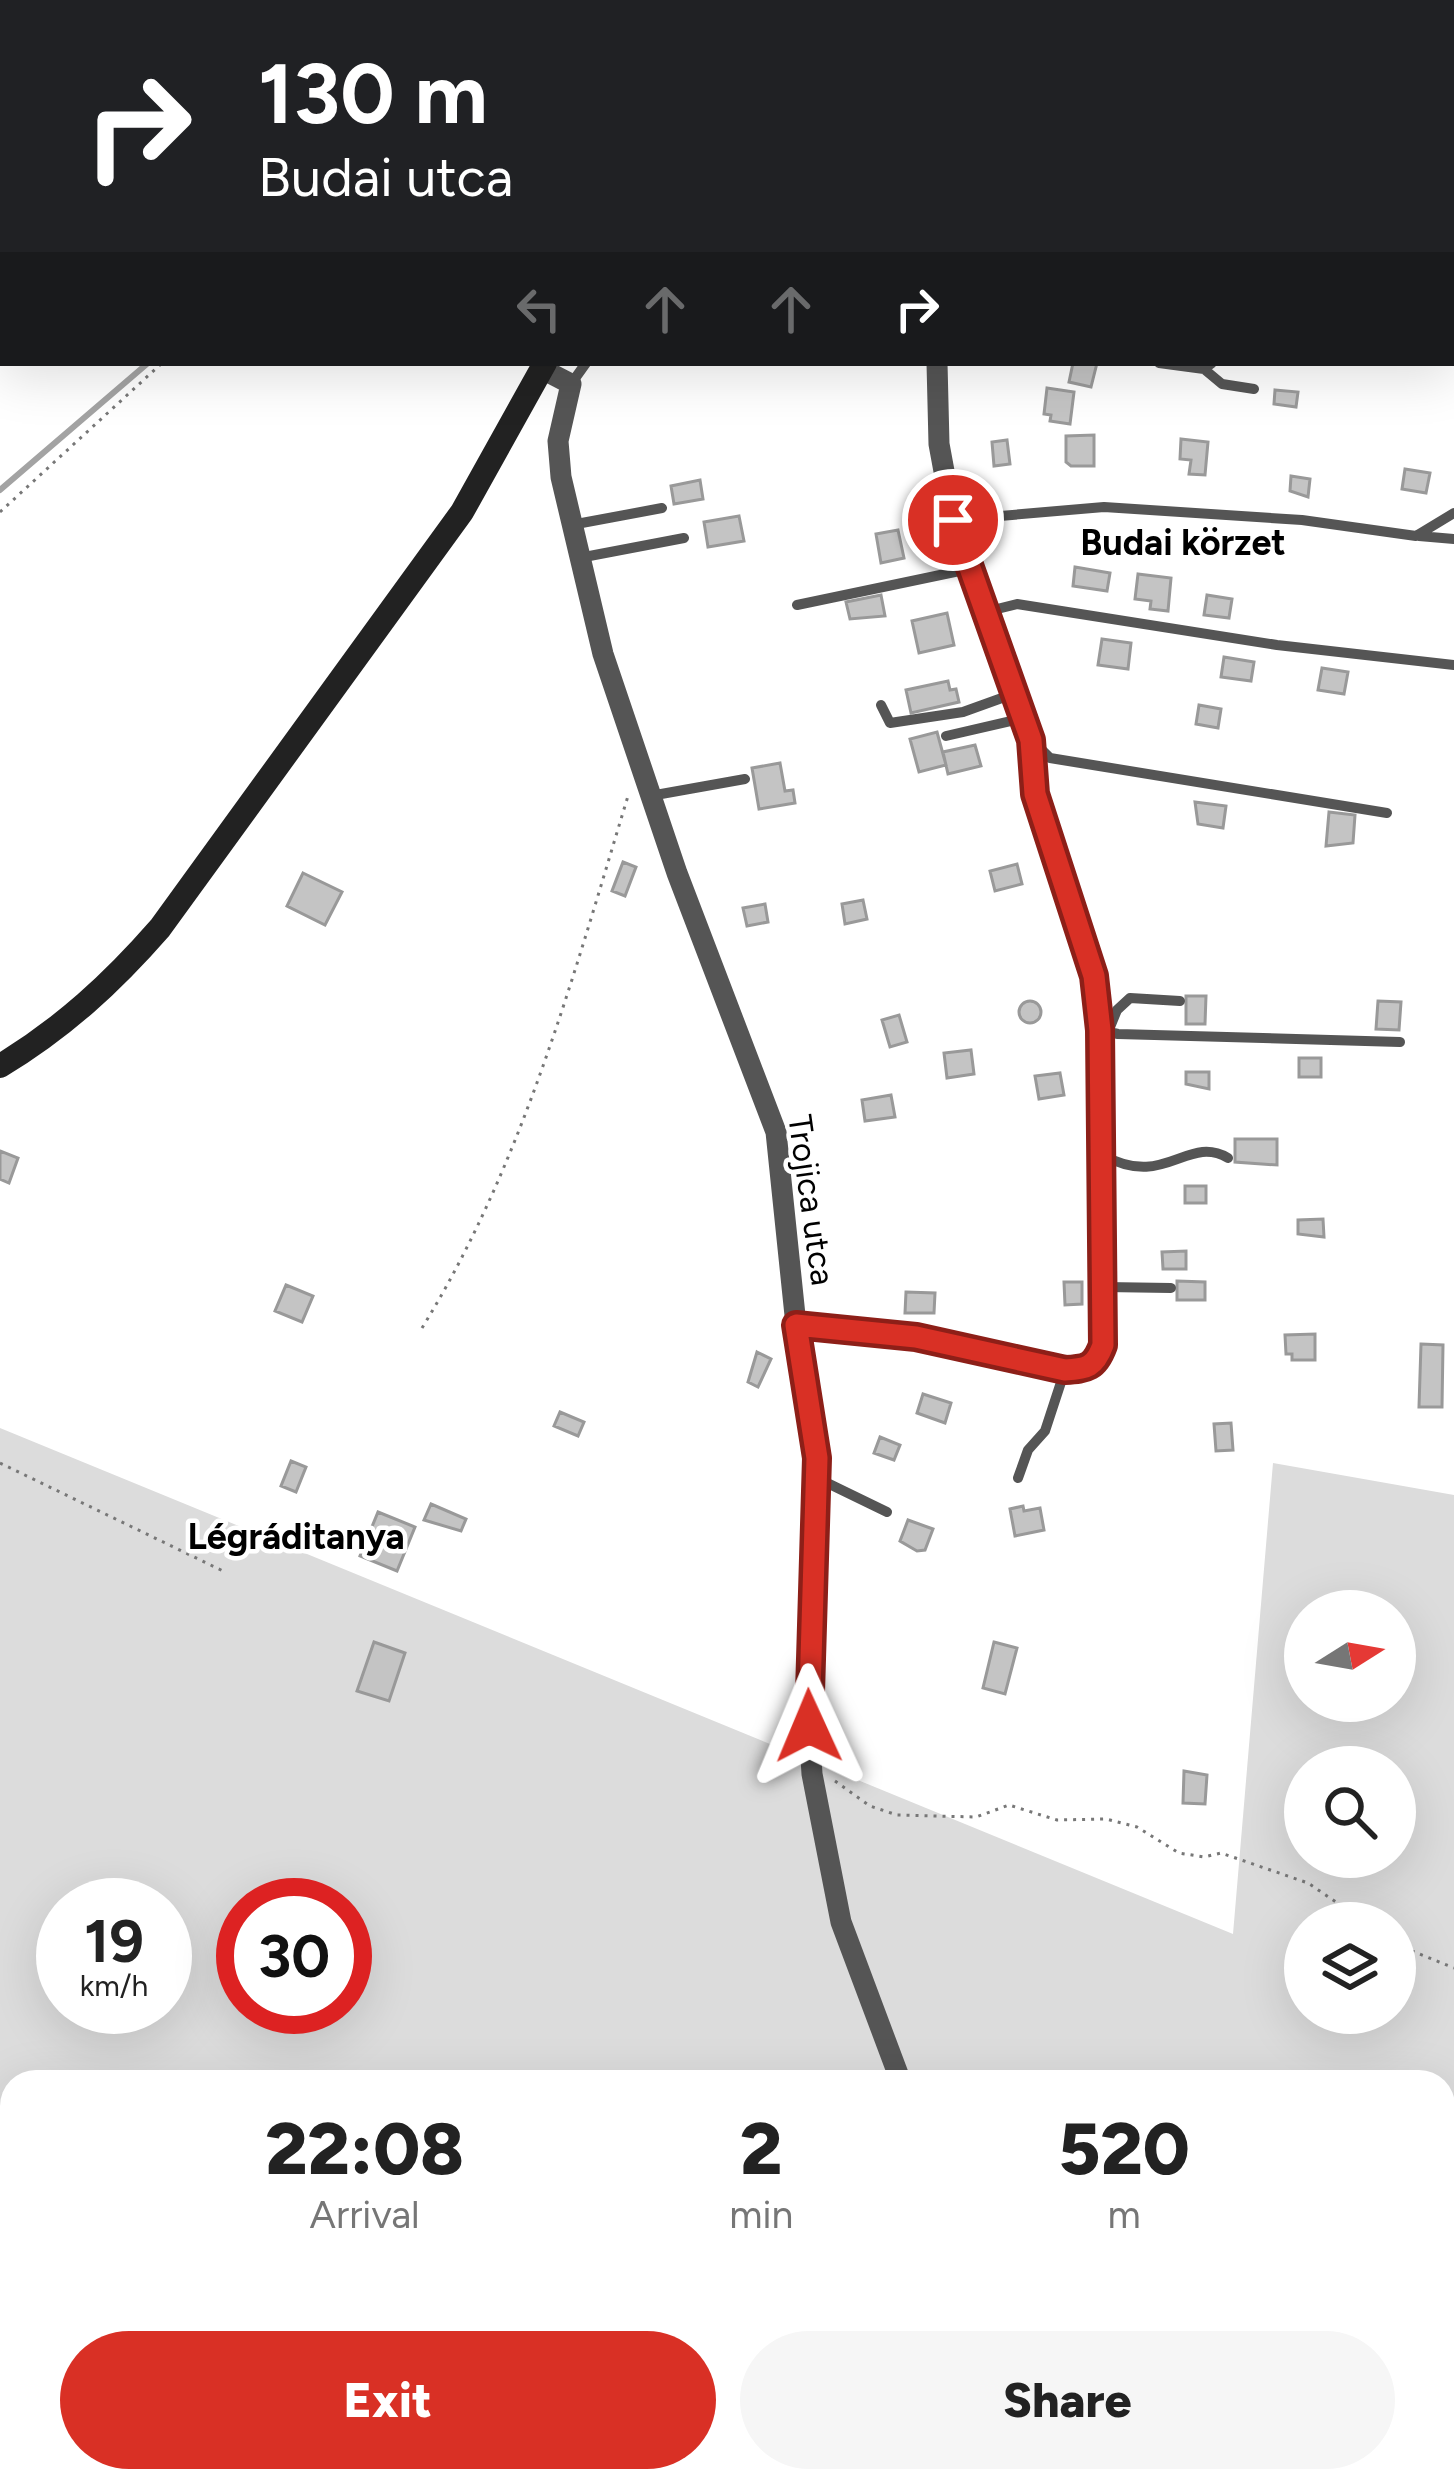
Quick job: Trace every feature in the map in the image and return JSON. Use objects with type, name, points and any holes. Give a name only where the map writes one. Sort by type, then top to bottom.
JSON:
[{"type":"street","points":[[0,1066],[59,1030],[118,976],[160,928],[462,512],[544,366],[571,384]]},
{"type":"street","points":[[796,1325],[916,1337],[1065,1370],[1088,1369],[1098,1360],[1105,1287],[1100,1153],[1104,1031],[1094,976],[1035,794],[1028,729],[953,520],[938,444],[937,366]]},
{"type":"street","name":"Trojica utca","points":[[571,384],[558,441],[572,525],[603,654],[646,787],[776,1132],[816,1477],[807,1691],[812,1774],[841,1922],[898,2070]]},
{"type":"lane","name":"Trojica utca","points":[[571,384],[584,366]]},
{"type":"lane","points":[[1208,366],[1222,384],[1254,389]]},
{"type":"lane","points":[[953,520],[1104,507],[1302,520],[1454,539]]},
{"type":"lane","points":[[572,525],[662,508]]},
{"type":"lane","points":[[1416,536],[1454,513]]},
{"type":"lane","points":[[579,558],[684,538]]},
{"type":"lane","points":[[797,605],[972,568]]},
{"type":"lane","points":[[989,610],[1017,604],[1277,645],[1454,665]]},
{"type":"lane","points":[[881,705],[890,723],[963,712],[1016,693]]},
{"type":"lane","points":[[946,736],[1028,729],[1050,758],[1387,813]]},
{"type":"lane","points":[[646,787],[746,779]]},
{"type":"lane","points":[[1180,1001],[1130,998],[1104,1031],[1400,1042]]},
{"type":"lane","points":[[1100,1153],[1121,1165],[1145,1170],[1204,1151],[1228,1158]]},
{"type":"lane","points":[[1105,1287],[1171,1288]]},
{"type":"lane","points":[[1018,1478],[1028,1450],[1045,1430],[1065,1370]]},
{"type":"lane","points":[[816,1477],[833,1490],[887,1512]]},
{"type":"path","points":[[0,512],[159,366]]},
{"type":"path","points":[[422,1328],[478,1227],[550,1047],[631,785],[646,787]]},
{"type":"path","points":[[0,1463],[224,1571]]},
{"type":"path","points":[[829,1765],[838,1786],[870,1806],[897,1815],[976,1816],[1009,1805],[1057,1820],[1106,1819],[1137,1827],[1179,1852],[1204,1857],[1221,1853],[1308,1882],[1337,1902]]},
{"type":"path","points":[[1416,1953],[1454,1968]]},
{"type":"shaded area","points":[[0,1428],[1233,1934],[1273,1463],[1454,1495],[1454,2070],[0,2070]]},
{"type":"building","points":[[1072,366],[1096,366],[1091,387],[1069,382]]},
{"type":"building","points":[[1047,388],[1074,392],[1070,424],[1050,421],[1051,415],[1044,414]]},
{"type":"building","points":[[1275,390],[1298,392],[1296,407],[1274,404]]},
{"type":"building","points":[[1094,435],[1094,466],[1066,462],[1066,436]]},
{"type":"building","points":[[1181,439],[1208,442],[1205,475],[1189,474],[1191,460],[1180,459]]},
{"type":"building","points":[[1007,440],[1010,464],[994,466],[992,442]]},
{"type":"building","points":[[1405,469],[1430,473],[1426,493],[1402,489]]},
{"type":"building","points":[[1291,476],[1310,479],[1308,497],[1290,491]]},
{"type":"building","points":[[700,480],[703,499],[674,504],[671,486]]},
{"type":"building","points":[[739,516],[744,541],[708,547],[704,522]]},
{"type":"building","points":[[898,530],[904,558],[881,563],[876,534]]},
{"type":"building","points":[[1075,567],[1110,573],[1107,591],[1073,586]]},
{"type":"building","points":[[1138,574],[1171,578],[1168,611],[1150,609],[1151,601],[1135,599]]},
{"type":"building","points":[[881,595],[885,616],[850,619],[846,602]]},
{"type":"building","points":[[1207,595],[1232,599],[1229,618],[1204,615]]},
{"type":"building","points":[[947,613],[954,645],[919,653],[912,621]]},
{"type":"building","points":[[1102,639],[1131,643],[1128,669],[1098,665]]},
{"type":"building","points":[[1224,657],[1254,662],[1251,681],[1221,677]]},
{"type":"building","points":[[1322,668],[1348,672],[1344,694],[1318,690]]},
{"type":"building","points":[[948,681],[959,702],[911,713],[906,690]]},
{"type":"building","points":[[1199,705],[1221,709],[1218,728],[1196,724]]},
{"type":"building","points":[[937,732],[946,765],[919,772],[910,739]]},
{"type":"building","points":[[975,745],[981,766],[948,774],[943,752]]},
{"type":"building","points":[[780,763],[785,791],[793,790],[795,803],[759,809],[752,768]]},
{"type":"building","points":[[1195,802],[1226,806],[1223,828],[1198,824]]},
{"type":"building","points":[[1329,812],[1355,815],[1353,843],[1326,846]]},
{"type":"building","points":[[623,862],[636,867],[625,896],[612,891]]},
{"type":"building","points":[[1017,864],[1022,884],[995,891],[990,871]]},
{"type":"building","points":[[303,873],[342,892],[325,925],[287,906]]},
{"type":"building","points":[[863,900],[867,919],[845,924],[842,904]]},
{"type":"building","points":[[765,904],[768,922],[747,926],[743,908]]},
{"type":"building","points":[[1186,996],[1206,996],[1205,1024],[1186,1024]]},
{"type":"building","points":[[1030,1001],[1041,1012],[1030,1023],[1019,1012]]},
{"type":"building","points":[[1378,1001],[1401,1002],[1399,1030],[1376,1029]]},
{"type":"building","points":[[899,1015],[907,1042],[890,1047],[882,1020]]},
{"type":"building","points":[[971,1050],[974,1074],[947,1078],[944,1053]]},
{"type":"building","points":[[1299,1058],[1321,1058],[1321,1077],[1299,1077]]},
{"type":"building","points":[[1186,1072],[1209,1072],[1209,1089],[1186,1084]]},
{"type":"building","points":[[1060,1073],[1064,1095],[1039,1099],[1035,1076]]},
{"type":"building","points":[[891,1095],[895,1117],[865,1121],[862,1100]]},
{"type":"building","points":[[1235,1139],[1277,1139],[1277,1165],[1235,1162]]},
{"type":"building","points":[[0,1151],[18,1158],[9,1183],[0,1179]]},
{"type":"building","points":[[1185,1186],[1206,1186],[1206,1203],[1185,1203]]},
{"type":"building","points":[[1323,1219],[1324,1237],[1298,1234],[1298,1220]]},
{"type":"building","points":[[1186,1251],[1186,1269],[1163,1269],[1162,1252]]},
{"type":"building","points":[[1177,1281],[1205,1282],[1205,1300],[1177,1300]]},
{"type":"building","points":[[1064,1282],[1082,1282],[1082,1304],[1065,1305]]},
{"type":"building","points":[[286,1285],[313,1296],[302,1322],[275,1311]]},
{"type":"building","points":[[906,1292],[935,1293],[934,1313],[905,1313]]},
{"type":"building","points":[[1315,1334],[1315,1360],[1292,1360],[1292,1354],[1286,1354],[1285,1335]]},
{"type":"building","points":[[1421,1344],[1443,1345],[1442,1407],[1419,1407]]},
{"type":"building","points":[[757,1352],[771,1359],[758,1387],[748,1382]]},
{"type":"building","points":[[923,1394],[951,1403],[945,1423],[917,1413]]},
{"type":"building","points":[[560,1412],[584,1422],[578,1436],[554,1426]]},
{"type":"building","points":[[1231,1423],[1233,1450],[1216,1451],[1214,1424]]},
{"type":"building","points":[[880,1437],[900,1445],[894,1460],[874,1453]]},
{"type":"building","points":[[291,1461],[306,1467],[296,1492],[281,1486]]},
{"type":"building","points":[[431,1504],[466,1519],[461,1531],[424,1520]]},
{"type":"building","points":[[1023,1506],[1024,1511],[1040,1508],[1044,1530],[1015,1536],[1010,1509]]},
{"type":"building","points":[[378,1512],[415,1527],[397,1571],[360,1556]]},
{"type":"building","points":[[908,1520],[933,1529],[925,1550],[917,1551],[900,1541]]},
{"type":"building","points":[[374,1642],[405,1653],[389,1701],[357,1691]]},
{"type":"building","points":[[994,1642],[1017,1648],[1005,1694],[983,1688]]},
{"type":"building","points":[[1184,1771],[1207,1775],[1205,1804],[1183,1803]]},
{"type":"waterway","points":[[0,490],[145,366]]},
{"type":"district","name":"Budai körzet","points":[[1183,542]]},
{"type":"district","name":"Légráditanya","points":[[296,1536]]},
{"type":"route","points":[[809,1726],[817,1458],[796,1325],[916,1337],[1065,1370],[1088,1369],[1098,1360],[1103,1345],[1100,1030],[1094,976],[1035,794],[1031,740],[989,610],[953,520]]}]
